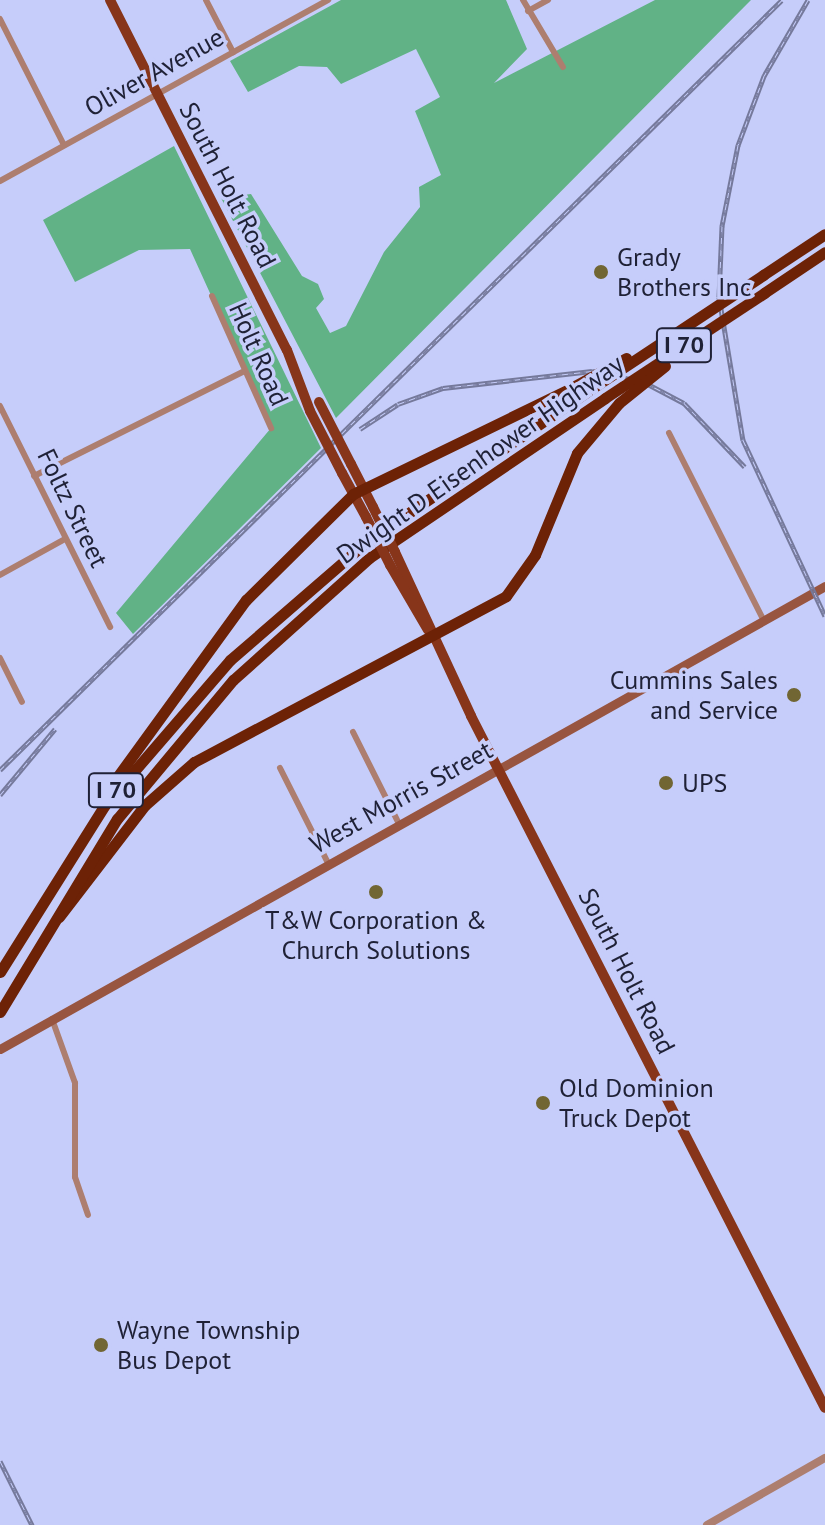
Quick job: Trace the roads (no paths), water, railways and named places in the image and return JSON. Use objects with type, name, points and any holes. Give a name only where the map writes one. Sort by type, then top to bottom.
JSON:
[{"type":"highway","name":"Dwight D Eisenhower Highway","points":[[0,972],[64,865],[163,732],[262,629],[379,532],[825,234]]},
{"type":"highway","name":"Dwight D Eisenhower Highway","points":[[0,1012],[26,961],[133,797],[262,651],[392,541],[825,252]]},
{"type":"highway","points":[[64,865],[110,785],[223,628],[358,490],[569,389],[700,317]]},
{"type":"highway","points":[[26,961],[138,813],[180,772],[484,612],[518,581],[572,461],[619,403],[713,326]]},
{"type":"main road","name":"South Holt Road","points":[[110,0],[307,391],[310,411],[342,473],[373,507],[394,562]]},
{"type":"main road","name":"South Holt Road","points":[[307,391],[319,402],[351,464],[366,517],[434,638],[497,768],[825,1408]]},
{"type":"main road","name":"West Morris Street","points":[[0,1049],[825,586]]},
{"type":"street","points":[[206,0],[233,52]]},
{"type":"street","name":"Oliver Avenue","points":[[0,181],[328,0]]},
{"type":"street","points":[[523,0],[563,67]]},
{"type":"street","points":[[528,11],[548,0]]},
{"type":"street","points":[[0,19],[64,145]]},
{"type":"street","name":"Holt Road","points":[[212,296],[243,372],[271,428]]},
{"type":"street","points":[[34,476],[243,372]]},
{"type":"street","name":"Foltz Street","points":[[0,406],[110,627]]},
{"type":"street","points":[[669,433],[763,619]]},
{"type":"street","points":[[0,575],[65,539]]},
{"type":"street","points":[[0,658],[22,702]]},
{"type":"street","points":[[353,732],[399,824]]},
{"type":"street","points":[[280,768],[328,863]]},
{"type":"street","points":[[52,1019],[76,1086],[75,1177],[88,1215]]},
{"type":"street","points":[[707,1525],[825,1458]]},
{"type":"railway","points":[[0,770],[782,0]]},
{"type":"railway","points":[[808,0],[764,76],[738,145],[722,226],[719,297],[743,440],[825,616]]},
{"type":"railway","points":[[360,429],[398,404],[443,388],[592,371],[644,382],[684,403],[745,467]]},
{"type":"railway","points":[[0,795],[55,729]]},
{"type":"railway","points":[[0,1461],[32,1525]]},
{"type":"place","name":"Grady Brothers Inc","points":[[601,272]]},
{"type":"place","name":"Cummins Sales and Service","points":[[794,695]]},
{"type":"place","name":"UPS","points":[[666,783]]},
{"type":"place","name":"T&W Corporation & Church Solutions","points":[[376,892]]},
{"type":"place","name":"Old Dominion Truck Depot","points":[[543,1103]]},
{"type":"place","name":"Wayne Township Bus Depot","points":[[101,1345]]}]
